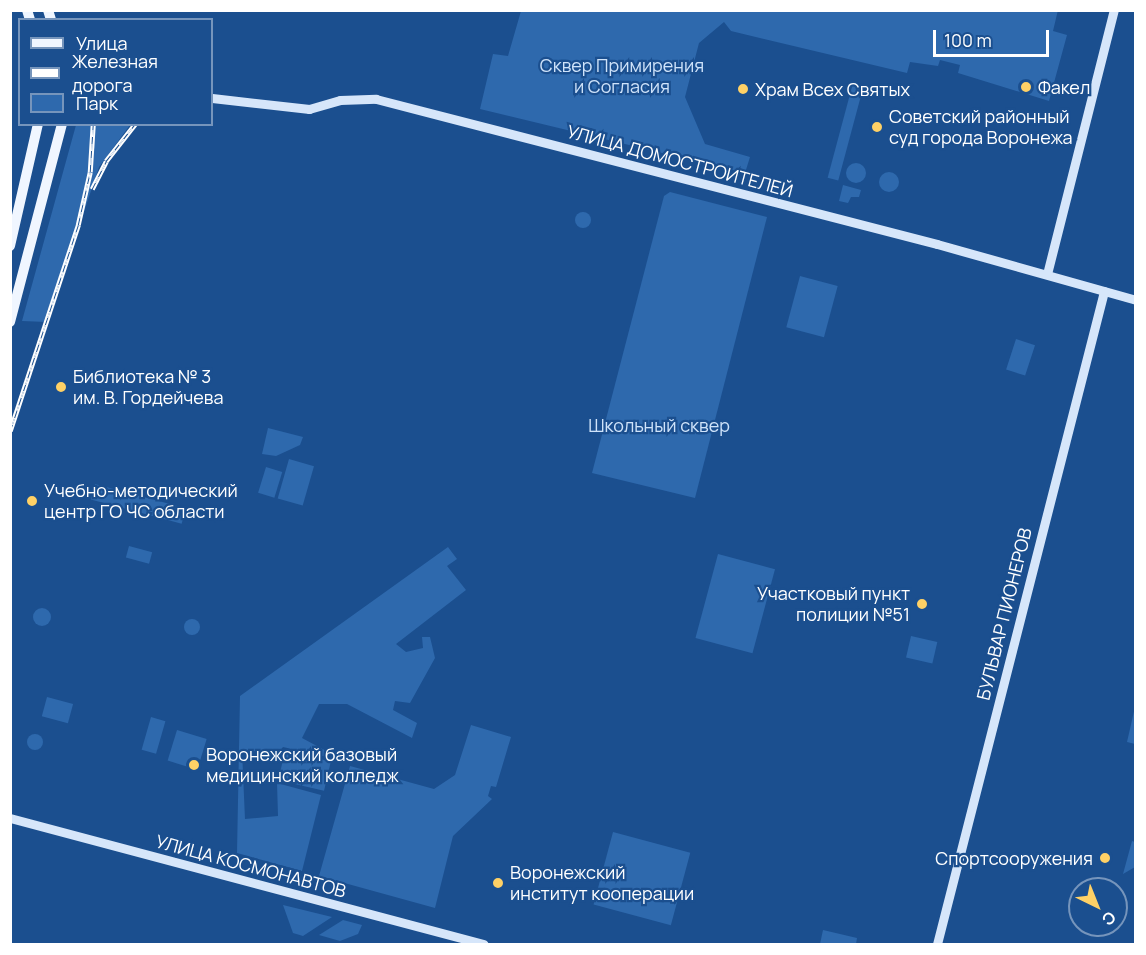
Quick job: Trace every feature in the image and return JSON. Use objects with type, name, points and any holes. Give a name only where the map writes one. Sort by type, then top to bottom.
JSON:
[{"type":"main road","points":[[10,246],[38,126]]},
{"type":"main road","points":[[10,322],[61,126]]},
{"type":"street","points":[[1047,274],[1114,10]]},
{"type":"street","name":"УЛИЦА ДОМОСТРОИТЕЛЕЙ","points":[[213,98],[309,109],[340,100],[376,99],[1047,274],[1136,300]]},
{"type":"street","name":"БУЛЬВАР ПИОНЕРОВ","points":[[937,945],[1104,291]]},
{"type":"street","name":"УЛИЦА КОСМОНАВТОВ","points":[[10,818],[484,945]]},
{"type":"green space","name":"Сквер Примирения и Согласия","points":[[1058,10],[1053,31],[1067,35],[1049,101],[958,73],[960,65],[940,60],[938,66],[910,62],[907,73],[731,31],[724,22],[699,43],[685,97],[705,144],[750,157],[745,173],[480,109],[493,54],[508,56],[521,11]]},
{"type":"green space","points":[[853,83],[864,86],[838,181],[828,178]]},
{"type":"green space","points":[[76,126],[129,126],[99,167],[47,322],[22,321]]},
{"type":"green space","points":[[856,163],[863,166],[866,173],[863,180],[856,183],[849,180],[846,173],[849,166]]},
{"type":"green space","points":[[889,172],[896,175],[899,182],[896,189],[889,192],[882,189],[879,182],[882,175]]},
{"type":"green space","points":[[843,185],[861,190],[859,197],[851,197],[848,203],[839,201]]},
{"type":"green space","name":"Школьный сквер","points":[[670,192],[767,217],[695,498],[592,473],[664,196]]},
{"type":"green space","points":[[583,212],[591,220],[583,228],[575,220]]},
{"type":"green space","points":[[800,276],[838,286],[824,337],[786,327]]},
{"type":"green space","points":[[1016,339],[1035,345],[1025,376],[1006,369]]},
{"type":"green space","points":[[268,428],[303,437],[300,445],[276,456],[262,454]]},
{"type":"green space","points":[[289,459],[314,466],[303,506],[278,498]]},
{"type":"green space","points":[[266,467],[282,472],[274,498],[258,493]]},
{"type":"green space","points":[[95,484],[186,508],[182,524],[91,499]]},
{"type":"green space","points":[[129,546],[152,552],[149,564],[126,558]]},
{"type":"green space","points":[[448,547],[457,559],[447,566],[466,590],[396,644],[406,652],[423,648],[422,637],[430,637],[435,658],[410,703],[395,701],[393,710],[417,723],[412,738],[347,704],[319,704],[302,738],[330,753],[327,757],[283,747],[278,753],[242,750],[245,819],[278,816],[277,783],[321,795],[302,871],[237,853],[240,696]]},
{"type":"green space","points":[[718,554],[775,569],[752,653],[695,638]]},
{"type":"green space","points":[[42,608],[48,611],[51,617],[48,623],[42,626],[36,623],[33,617],[36,611]]},
{"type":"green space","points":[[189,619],[195,619],[200,627],[198,633],[189,635],[184,630],[184,624]]},
{"type":"green space","points":[[911,636],[937,642],[932,664],[906,657]]},
{"type":"green space","points":[[47,697],[73,704],[68,723],[42,716]]},
{"type":"green space","points":[[1135,707],[1135,744],[1127,742]]},
{"type":"green space","points":[[151,717],[165,721],[156,754],[142,750]]},
{"type":"green space","points":[[471,725],[511,737],[496,787],[491,786],[488,796],[492,799],[453,836],[435,908],[319,876],[350,766],[434,789],[455,775]]},
{"type":"green space","points":[[177,730],[207,739],[197,770],[168,761]]},
{"type":"green space","points":[[35,734],[43,742],[35,750],[27,742]]},
{"type":"green space","points":[[285,751],[331,762],[324,791],[278,780]]},
{"type":"green space","points":[[613,832],[690,853],[671,925],[594,904]]},
{"type":"green space","points":[[1132,841],[1135,842],[1135,867],[1123,874]]},
{"type":"green space","points":[[283,905],[332,917],[303,936],[293,933]]},
{"type":"green space","points":[[343,920],[362,925],[358,934],[340,941],[319,935]]},
{"type":"green space","points":[[823,930],[857,938],[856,944],[820,944]]},
{"type":"railway","points":[[10,431],[78,225],[90,172],[93,126]]},
{"type":"railway","points":[[92,189],[106,161],[133,126]]},
{"type":"place","name":"Факел","points":[[1026,87]]},
{"type":"place","name":"Храм Всех Святых","points":[[743,89]]},
{"type":"place","name":"Советский районный суд города Воронежа","points":[[877,127]]},
{"type":"place","name":"Библиотека № 3 им. В. Гордейчева","points":[[61,387]]},
{"type":"place","name":"Учебно-методический центр ГО ЧС области","points":[[32,501]]},
{"type":"place","name":"Участковый пункт полиции №51","points":[[922,604]]},
{"type":"place","name":"Воронежский базовый медицинский колледж","points":[[194,765]]},
{"type":"place","name":"Спортсооружения","points":[[1105,858]]},
{"type":"place","name":"Воронежский институт кооперации","points":[[498,883]]}]
